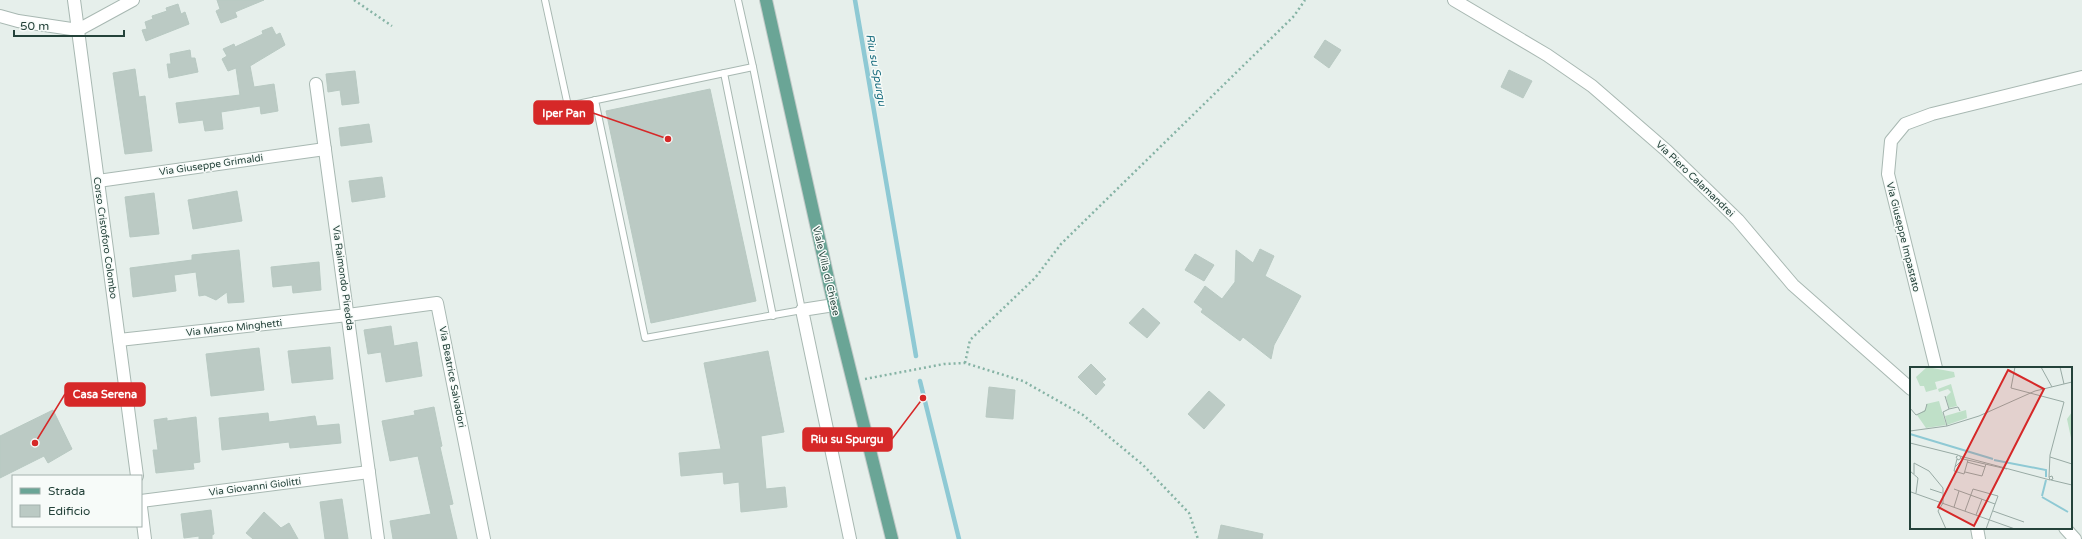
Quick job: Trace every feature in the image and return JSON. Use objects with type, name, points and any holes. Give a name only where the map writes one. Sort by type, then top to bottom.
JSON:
[{"type":"main road","name":"Viale Villa di Chiese","points":[[765,1],[834,306],[892,539]]},
{"type":"street","name":"Corso Cristoforo Colombo","points":[[74,0],[137,475]]},
{"type":"street","points":[[0,16],[18,21],[78,30],[133,0]]},
{"type":"street","name":"Via Piero Calamandrei","points":[[1454,0],[1547,55],[1592,86],[1667,151],[1738,220],[1793,285],[1910,388]]},
{"type":"street","name":"Via Giuseppe Impastato","points":[[1936,367],[1888,174],[1891,141],[1905,124],[1932,114],[2082,77]]},
{"type":"street","name":"Via Raimondo Piredda","points":[[316,84],[378,539]]},
{"type":"street","name":"Via Giuseppe Grimaldi","points":[[98,181],[325,149]]},
{"type":"street","name":"Via Beatrice Salvadori","points":[[348,315],[437,303],[484,539]]},
{"type":"street","points":[[834,306],[802,310],[850,539]]},
{"type":"street","name":"Via Marco Minghetti","points":[[119,340],[348,315]]},
{"type":"street","name":"Via Giovanni Giolitti","points":[[142,501],[369,472]]},
{"type":"street","points":[[142,515],[145,539]]},
{"type":"street","points":[[1976,529],[1979,539]]},
{"type":"street","points":[[2066,529],[2074,539]]},
{"type":"lane","points":[[545,0],[568,106],[753,67]]},
{"type":"lane","points":[[594,100],[645,338],[802,310],[738,0]]},
{"type":"lane","points":[[724,73],[773,316]]},
{"type":"path","points":[[354,0],[392,26]]},
{"type":"path","points":[[965,363],[970,340],[1036,278],[1061,244],[1294,16],[1305,0]]},
{"type":"path","points":[[852,381],[944,364],[965,363],[1023,381],[1083,415],[1143,465],[1189,513],[1198,539]]},
{"type":"building","points":[[217,0],[264,0],[235,12],[237,17],[221,23],[216,11],[220,9]]},
{"type":"building","points":[[178,4],[181,14],[185,12],[189,24],[146,41],[142,30],[147,29],[145,22],[153,19],[152,16],[167,11],[166,8]]},
{"type":"building","points":[[272,27],[276,35],[280,33],[285,45],[250,66],[254,87],[274,84],[278,111],[261,114],[260,106],[221,112],[223,129],[205,131],[203,120],[179,123],[176,103],[240,95],[236,68],[228,71],[222,59],[227,56],[223,49],[234,44],[235,47],[263,34],[262,31]]},
{"type":"building","points":[[1325,40],[1341,50],[1329,68],[1314,57]]},
{"type":"building","points":[[190,50],[191,58],[195,58],[198,72],[169,78],[167,64],[171,64],[170,54]]},
{"type":"building","points":[[135,69],[139,97],[145,96],[152,151],[125,154],[113,73]]},
{"type":"building","points":[[1509,70],[1532,81],[1523,98],[1501,87]]},
{"type":"building","points":[[355,71],[359,103],[342,105],[340,90],[328,92],[326,74]]},
{"type":"building","points":[[710,89],[756,301],[651,323],[606,111]]},
{"type":"building","points":[[369,124],[372,142],[341,146],[339,128]]},
{"type":"building","points":[[382,177],[385,197],[352,202],[349,181]]},
{"type":"building","points":[[237,191],[242,221],[193,229],[188,200]]},
{"type":"building","points":[[154,193],[159,234],[130,237],[125,197]]},
{"type":"building","points":[[1260,249],[1274,256],[1265,276],[1301,296],[1274,345],[1271,359],[1243,337],[1240,341],[1201,312],[1203,309],[1194,302],[1205,286],[1222,299],[1235,282],[1236,250],[1253,263]]},
{"type":"building","points":[[239,250],[244,302],[228,303],[227,292],[216,300],[205,295],[199,296],[196,272],[174,275],[176,291],[133,297],[130,268],[192,260],[192,255]]},
{"type":"building","points":[[1195,254],[1214,265],[1204,281],[1185,270]]},
{"type":"building","points":[[319,262],[321,290],[293,293],[292,285],[273,287],[271,267]]},
{"type":"building","points":[[1143,308],[1160,323],[1147,338],[1129,323]]},
{"type":"building","points":[[391,326],[394,346],[417,342],[422,376],[386,382],[381,352],[368,354],[364,330]]},
{"type":"building","points":[[330,347],[333,379],[292,383],[288,351]]},
{"type":"building","points":[[259,348],[264,390],[211,396],[206,354]]},
{"type":"building","points":[[768,351],[784,432],[761,436],[766,489],[785,487],[787,507],[741,512],[739,482],[724,484],[723,472],[681,476],[679,453],[721,449],[704,363]]},
{"type":"building","points":[[1091,364],[1106,379],[1102,382],[1105,385],[1096,395],[1078,377]]},
{"type":"building","points":[[989,387],[1015,390],[1013,419],[986,417]]},
{"type":"building","points":[[1209,391],[1225,405],[1204,429],[1188,414]]},
{"type":"building","points":[[434,407],[442,446],[440,447],[453,504],[449,505],[457,539],[393,539],[390,521],[431,514],[418,456],[390,461],[382,421],[415,415],[414,411]]},
{"type":"building","points":[[53,410],[72,449],[48,463],[44,456],[0,478],[0,436]]},
{"type":"building","points":[[268,413],[269,422],[315,416],[317,426],[339,424],[341,443],[290,448],[289,442],[222,450],[219,418]]},
{"type":"building","points":[[196,417],[200,462],[193,463],[194,469],[156,473],[153,450],[158,450],[154,420],[167,418],[167,421]]},
{"type":"building","points":[[342,499],[348,539],[325,539],[320,502]]},
{"type":"building","points":[[211,510],[214,534],[212,535],[212,539],[199,539],[199,536],[184,538],[181,514]]},
{"type":"building","points":[[264,512],[281,528],[289,523],[298,539],[253,539],[246,533]]},
{"type":"building","points":[[1221,525],[1263,534],[1262,539],[1218,539]]},
{"type":"waterway","name":"Riu su Spurgu","points":[[855,0],[916,356]]},
{"type":"waterway","name":"Riu su Spurgu","points":[[920,381],[959,539]]},
{"type":"place","name":"Iper Pan","points":[[668,139]]},
{"type":"place","name":"Riu su Spurgu","points":[[923,398]]},
{"type":"place","name":"Casa Serena","points":[[35,443]]}]
